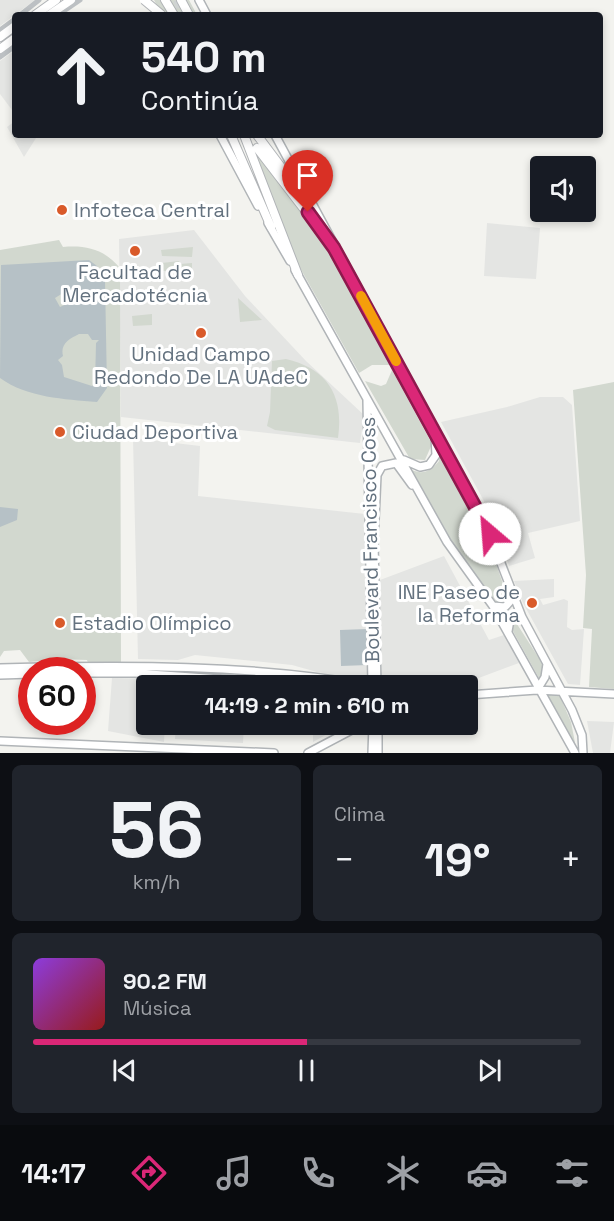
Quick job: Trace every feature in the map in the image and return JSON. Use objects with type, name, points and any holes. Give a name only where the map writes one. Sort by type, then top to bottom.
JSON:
[{"type":"highway","points":[[33,12],[49,0]]},
{"type":"highway","points":[[39,12],[56,0]]},
{"type":"highway","points":[[53,12],[71,0]]},
{"type":"highway","points":[[145,0],[159,12]]},
{"type":"highway","points":[[226,138],[250,190]]},
{"type":"highway","points":[[232,138],[271,228]]},
{"type":"highway","points":[[245,138],[298,275]]},
{"type":"highway","points":[[261,138],[314,211]]},
{"type":"highway","points":[[257,148],[334,248]]},
{"type":"main road","points":[[222,138],[447,542],[493,606],[537,690],[575,753]]},
{"type":"main road","points":[[277,138],[334,248],[486,525],[522,617],[562,690],[582,735],[583,753]]},
{"type":"main road","name":"Boulevard Francisco Coss","points":[[366,394],[370,424],[374,675]]},
{"type":"main road","points":[[402,459],[420,467],[429,465],[436,455],[435,432]]},
{"type":"main road","name":"Boulevard Francisco Coss","points":[[374,675],[374,542],[377,475],[382,466],[396,464],[418,490]]},
{"type":"main road","points":[[493,606],[505,607],[514,597]]},
{"type":"main road","points":[[508,633],[510,620],[522,617]]},
{"type":"main road","points":[[537,690],[547,674],[547,662]]},
{"type":"main road","points":[[0,668],[172,667],[297,675]]},
{"type":"main road","points":[[96,674],[168,675]]},
{"type":"main road","points":[[0,675],[18,675]]},
{"type":"main road","points":[[478,694],[537,690],[614,694]]},
{"type":"main road","points":[[308,753],[342,735]]},
{"type":"main road","points":[[372,753],[373,735]]},
{"type":"main road","points":[[378,735],[378,753]]},
{"type":"main road","points":[[0,741],[274,753]]},
{"type":"street","points":[[24,12],[39,0]]},
{"type":"street","points":[[62,12],[80,0]]},
{"type":"shaded area","points":[[0,0],[35,0],[19,12],[12,12],[12,17],[0,26]]},
{"type":"shaded area","points":[[154,0],[189,0],[195,12],[184,11],[160,12]]},
{"type":"shaded area","points":[[12,52],[12,110],[0,94],[0,61]]},
{"type":"shaded area","points":[[12,123],[12,136],[7,127]]},
{"type":"shaded area","points":[[13,138],[36,138],[24,157]]},
{"type":"shaded area","points":[[252,143],[322,234],[391,365],[372,365],[359,373],[299,266]]},
{"type":"shaded area","points":[[487,223],[540,228],[536,279],[484,276]]},
{"type":"shaded area","name":"Unidad Campo Redondo De LA UAdeC","points":[[194,230],[245,296],[306,361],[364,415],[360,443],[121,417],[119,239]]},
{"type":"shaded area","name":"Ciudad Deportiva","points":[[59,240],[63,247],[87,248],[101,252],[120,268],[121,662],[96,663],[96,657],[25,657],[20,650],[4,651],[0,657],[0,250]]},
{"type":"shaded area","points":[[193,247],[192,257],[162,256],[161,250]]},
{"type":"shaded area","points":[[89,260],[97,266],[105,280],[107,388],[97,402],[34,394],[0,378],[1,265]],"holes":[[[63,293],[69,295],[71,302],[60,307],[55,298]],[[79,334],[88,334],[92,340],[99,340],[96,343],[95,384],[92,386],[64,377],[62,365],[58,360],[63,356],[62,352],[66,342]]]},
{"type":"shaded area","points":[[179,261],[180,264],[192,263],[192,270],[162,271],[162,263]]},
{"type":"shaded area","points":[[238,298],[262,320],[240,322]]},
{"type":"shaded area","points":[[152,314],[152,325],[133,326],[132,316]]},
{"type":"shaded area","points":[[286,359],[313,370],[330,386],[338,409],[338,438],[275,430],[267,426],[270,412],[272,361]]},
{"type":"shaded area","points":[[392,370],[432,444],[425,460],[410,459],[365,381],[381,386],[386,384]]},
{"type":"shaded area","points":[[614,382],[614,689],[589,687],[592,629],[583,628],[586,575],[573,390]]},
{"type":"shaded area","points":[[540,397],[563,397],[572,405],[580,521],[528,533],[535,558],[509,566],[497,525],[441,422]]},
{"type":"shaded area","points":[[133,438],[200,446],[198,496],[365,514],[368,675],[336,675],[292,665],[195,655],[178,660],[138,659]]},
{"type":"shaded area","points":[[439,451],[489,544],[508,598],[506,604],[499,605],[454,547],[412,470],[423,472],[430,470],[439,461]]},
{"type":"shaded area","points":[[0,507],[18,509],[17,520],[0,527]]},
{"type":"shaded area","points":[[444,556],[489,640],[504,635],[519,663],[478,678],[478,675],[382,675],[380,580]]},
{"type":"shaded area","points":[[554,579],[554,597],[540,599],[543,605],[564,599],[568,601],[567,627],[572,630],[584,629],[580,685],[568,684],[523,603],[514,581]]},
{"type":"shaded area","points":[[515,621],[544,666],[540,680],[509,624]]},
{"type":"shaded area","points":[[367,629],[368,665],[341,666],[340,630]]},
{"type":"shaded area","points":[[112,678],[136,678],[136,735],[164,735],[164,742],[108,731]]},
{"type":"shaded area","points":[[559,694],[571,722],[577,753],[545,695]]},
{"type":"shaded area","points":[[587,721],[614,722],[610,753],[593,753]]},
{"type":"shaded area","points":[[175,735],[243,735],[243,743],[175,739]]},
{"type":"shaded area","points":[[313,735],[326,735],[313,742]]},
{"type":"tunnel","points":[[177,0],[183,12]]},
{"type":"slow traffic","points":[[361,296],[396,361]]},
{"type":"place","name":"Infoteca Central","points":[[62,210]]},
{"type":"place","name":"Facultad de Mercadotécnia","points":[[135,251]]},
{"type":"place","name":"Unidad Campo Redondo De LA UAdeC","points":[[201,333]]},
{"type":"place","name":"Ciudad Deportiva","points":[[60,432]]},
{"type":"place","name":"INE Paseo de la Reforma","points":[[532,603]]},
{"type":"place","name":"Estadio Olímpico","points":[[60,623]]},
{"type":"route","points":[[308,212],[334,248],[490,534]]}]
